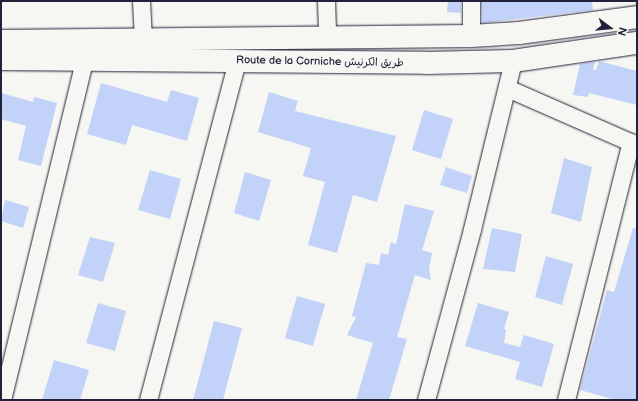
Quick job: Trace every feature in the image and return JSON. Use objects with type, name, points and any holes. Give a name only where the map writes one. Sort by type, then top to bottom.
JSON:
[{"type":"street","points":[[140,1],[143,40]]},
{"type":"street","points":[[326,1],[327,38]]},
{"type":"street","points":[[471,1],[471,36]]},
{"type":"street","name":"Route de la Corniche طريق الكرنيش","points":[[1,41],[471,36],[526,32],[637,17]]},
{"type":"street","name":"Route de la Corniche طريق الكرنيش","points":[[1,59],[512,61],[637,43]]},
{"type":"street","points":[[2,400],[84,60]]},
{"type":"street","points":[[148,400],[238,61]]},
{"type":"street","points":[[426,400],[507,88],[512,61]]},
{"type":"street","points":[[507,88],[634,144],[566,400]]},
{"type":"building","points":[[448,1],[461,1],[461,13],[447,12]]},
{"type":"building","points":[[481,1],[592,1],[593,10],[482,23]]},
{"type":"building","points":[[599,61],[637,71],[637,105],[589,93],[588,97],[573,95],[580,64],[595,62],[593,70],[596,70]]},
{"type":"building","points":[[101,83],[167,102],[171,90],[199,98],[187,141],[132,125],[126,145],[87,134]]},
{"type":"building","points":[[269,92],[298,101],[295,111],[396,136],[377,202],[353,195],[337,253],[308,245],[325,182],[303,176],[311,148],[258,132]]},
{"type":"building","points":[[1,93],[33,102],[34,97],[57,103],[41,166],[18,160],[26,126],[1,119]]},
{"type":"building","points":[[424,110],[453,119],[441,159],[412,150]]},
{"type":"building","points":[[564,158],[592,167],[581,222],[551,213]]},
{"type":"building","points":[[446,167],[472,176],[467,193],[440,185]]},
{"type":"building","points":[[150,170],[181,179],[170,219],[138,210]]},
{"type":"building","points":[[245,172],[271,180],[259,221],[234,213]]},
{"type":"building","points":[[5,200],[29,207],[23,228],[1,221]]},
{"type":"building","points":[[405,204],[434,211],[422,250],[432,253],[429,269],[431,280],[415,275],[397,337],[407,339],[389,400],[356,400],[373,343],[347,335],[356,317],[352,316],[366,263],[379,265],[381,253],[388,255],[391,242],[396,244]]},
{"type":"building","points":[[492,228],[522,234],[515,272],[483,269]]},
{"type":"building","points":[[633,228],[637,228],[637,400],[616,400],[580,390],[607,290],[614,292]]},
{"type":"building","points":[[90,237],[115,243],[103,282],[78,275]]},
{"type":"building","points":[[546,256],[573,264],[562,305],[535,297]]},
{"type":"building","points":[[297,296],[325,304],[313,346],[285,338]]},
{"type":"building","points":[[98,303],[126,311],[115,351],[86,343]]},
{"type":"building","points":[[478,303],[509,312],[504,329],[506,330],[504,343],[520,347],[524,335],[554,344],[542,387],[515,379],[520,362],[465,346]]},
{"type":"building","points":[[214,321],[242,328],[223,400],[193,400]]},
{"type":"building","points":[[54,360],[89,370],[80,400],[42,400]]}]
